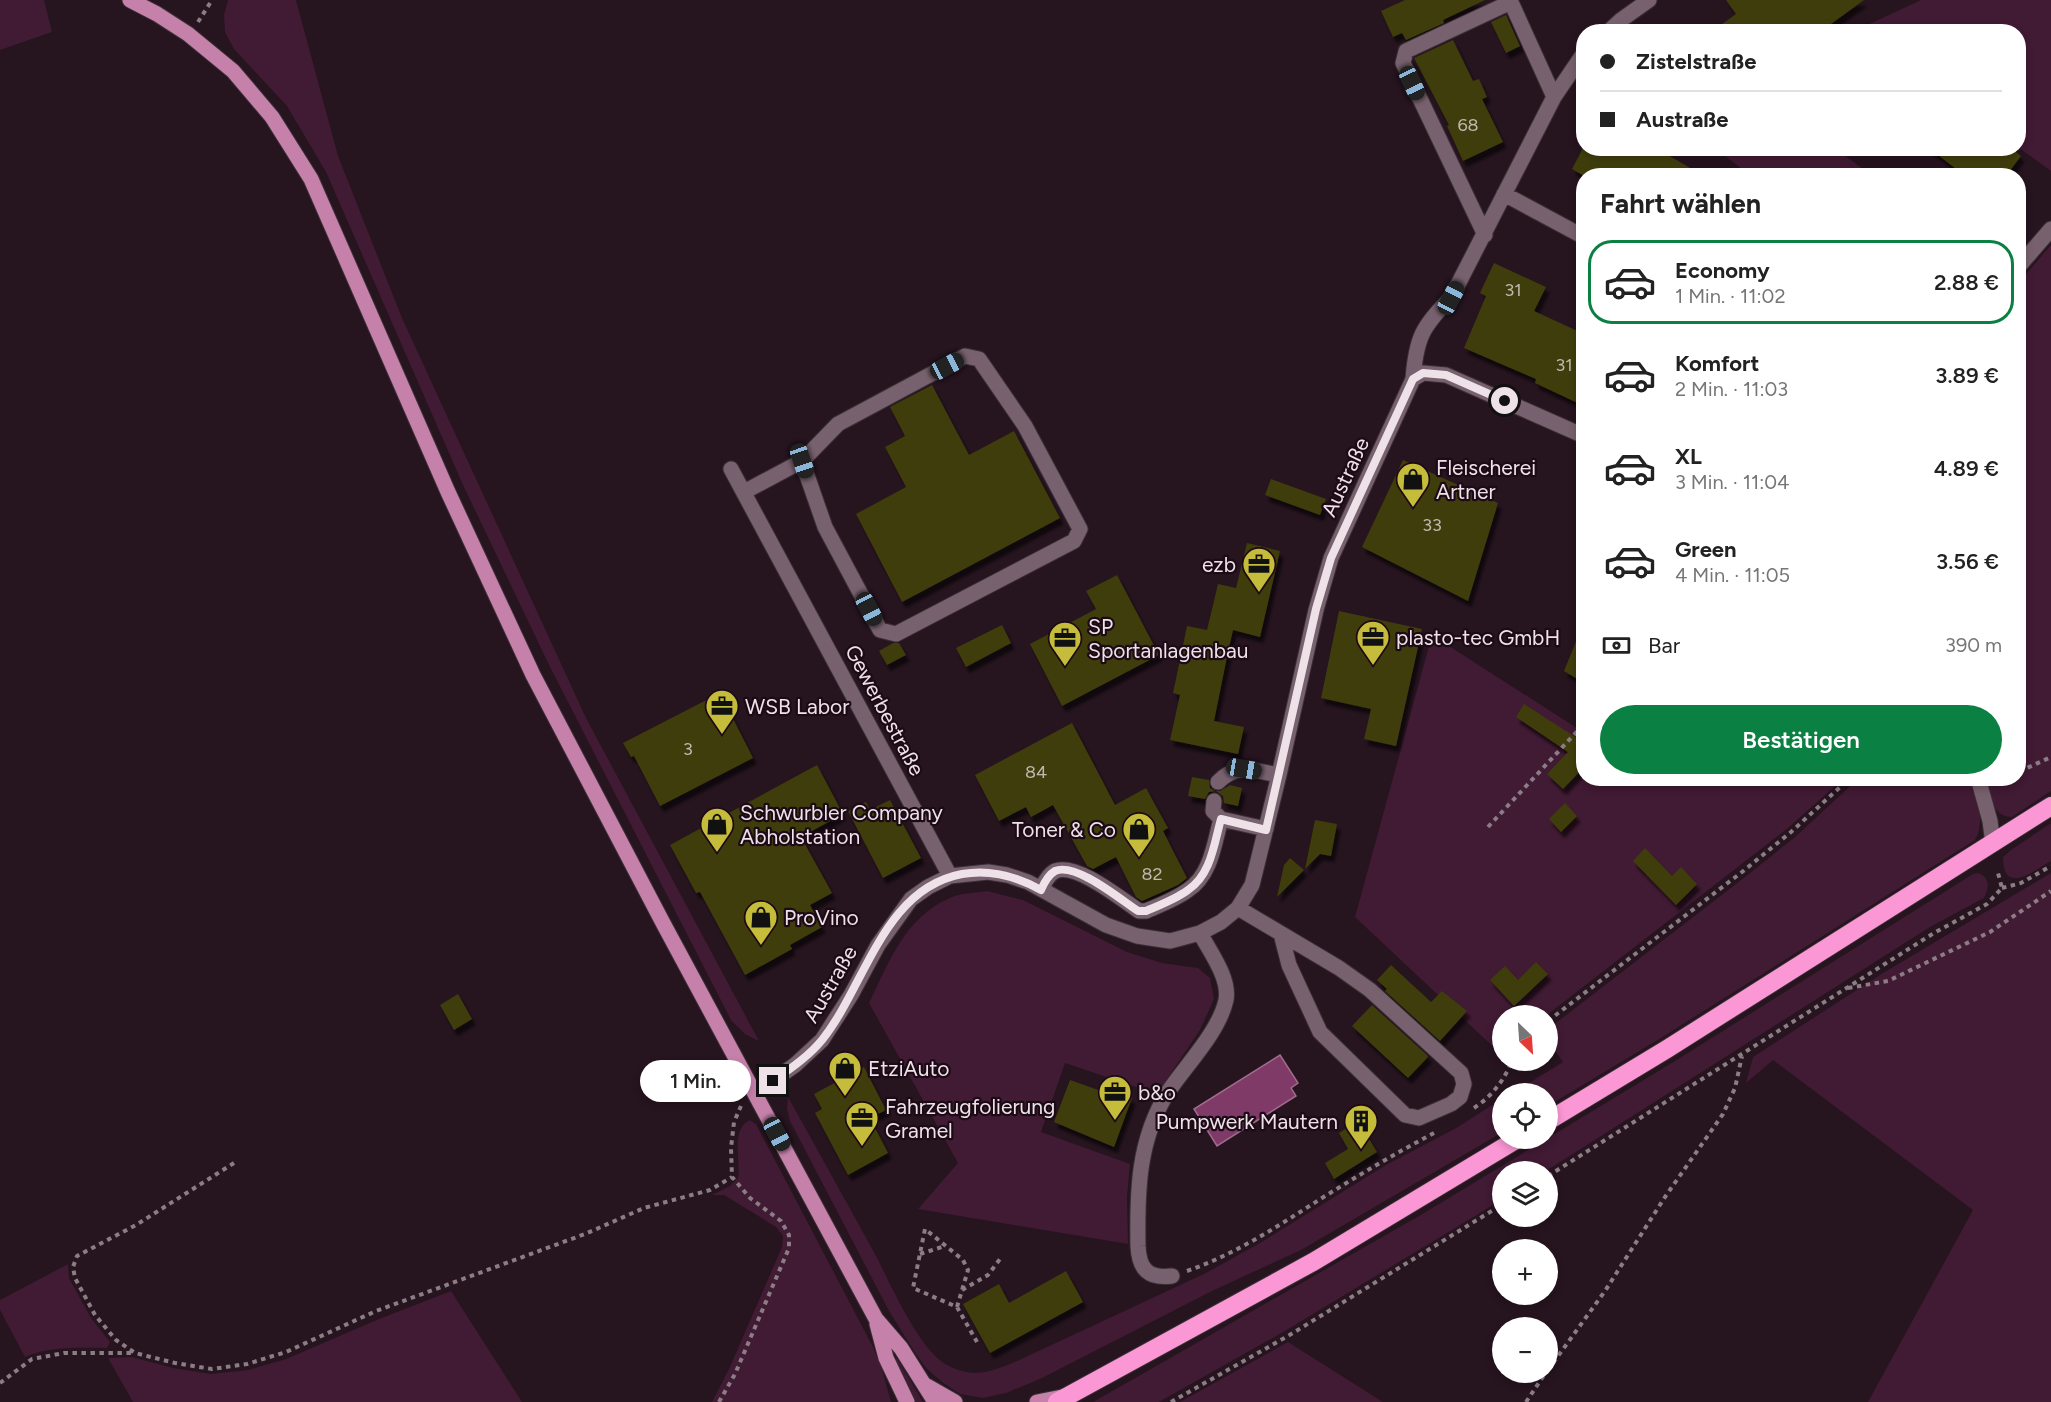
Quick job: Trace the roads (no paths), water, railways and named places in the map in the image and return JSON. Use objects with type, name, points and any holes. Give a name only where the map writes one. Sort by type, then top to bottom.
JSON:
[{"type":"highway","points":[[1558,1115],[1677,1043],[2051,806]]},
{"type":"highway","points":[[1063,1399],[1313,1262],[1502,1149]]},
{"type":"main road","points":[[130,0],[188,34],[232,71],[266,110],[311,179],[447,492],[533,675],[663,923],[876,1319],[901,1348],[935,1402]]},
{"type":"main road","points":[[876,1319],[886,1358],[905,1401]]},
{"type":"main road","points":[[927,1386],[955,1402]]},
{"type":"main road","points":[[1037,1402],[1063,1399]]},
{"type":"street","points":[[1617,24],[1648,0]]},
{"type":"street","points":[[1485,235],[1403,63],[1406,51],[1510,1],[1554,97]]},
{"type":"street","name":"Austraße","points":[[755,1093],[795,1065],[822,1040],[851,995],[878,945],[911,899],[950,876],[988,872],[1007,875],[1041,890],[1106,925],[1137,936],[1170,942],[1200,933],[1221,922],[1238,908],[1252,885],[1316,609],[1331,558],[1413,379],[1420,339],[1431,318],[1451,298],[1554,97],[1576,65]]},
{"type":"street","points":[[1504,194],[1576,233]]},
{"type":"street","points":[[2026,258],[2051,229]]},
{"type":"street","points":[[744,492],[802,461],[838,424],[965,356],[979,359],[1025,426],[1080,529],[1074,541],[896,634],[880,630],[825,527],[802,461]]},
{"type":"street","points":[[1413,379],[1423,373],[1446,375],[1576,432]]},
{"type":"street","name":"Gewerbestraße","points":[[731,469],[950,876]]},
{"type":"street","points":[[1218,782],[1227,772],[1244,769],[1279,775]]},
{"type":"street","points":[[1980,786],[1990,821],[1993,844]]},
{"type":"street","points":[[1214,801],[1213,811],[1221,819],[1266,830]]},
{"type":"street","points":[[1041,890],[1047,878],[1055,871],[1068,869],[1082,874],[1138,911],[1146,911],[1188,891],[1200,880],[1208,866],[1221,819]]},
{"type":"street","points":[[1238,908],[1339,969],[1370,990],[1461,1073],[1464,1084],[1460,1097],[1435,1112],[1419,1118],[1405,1115],[1320,1032],[1289,965],[1281,934]]},
{"type":"street","points":[[1172,1276],[1154,1277],[1149,1274],[1139,1259],[1137,1197],[1142,1157],[1156,1114],[1218,1020],[1226,999],[1225,984],[1200,933]]},
{"type":"place","name":"Fleischerei Artner","points":[[1413,508]]},
{"type":"place","name":"ezb","points":[[1259,593]]},
{"type":"place","name":"plasto-tec GmbH","points":[[1373,666]]},
{"type":"place","name":"SP Sportanlagenbau","points":[[1065,667]]},
{"type":"place","name":"WSB Labor","points":[[722,735]]},
{"type":"place","name":"Schwurbler Company Abholstation","points":[[717,853]]},
{"type":"place","name":"Toner & Co","points":[[1139,858]]},
{"type":"place","name":"ProVino","points":[[761,946]]},
{"type":"place","name":"EtziAuto","points":[[845,1097]]},
{"type":"place","name":"b&o","points":[[1115,1121]]},
{"type":"place","name":"Fahrzeugfolierung Gramel","points":[[862,1147]]},
{"type":"place","name":"Pumpwerk Mautern","points":[[1361,1150]]}]
